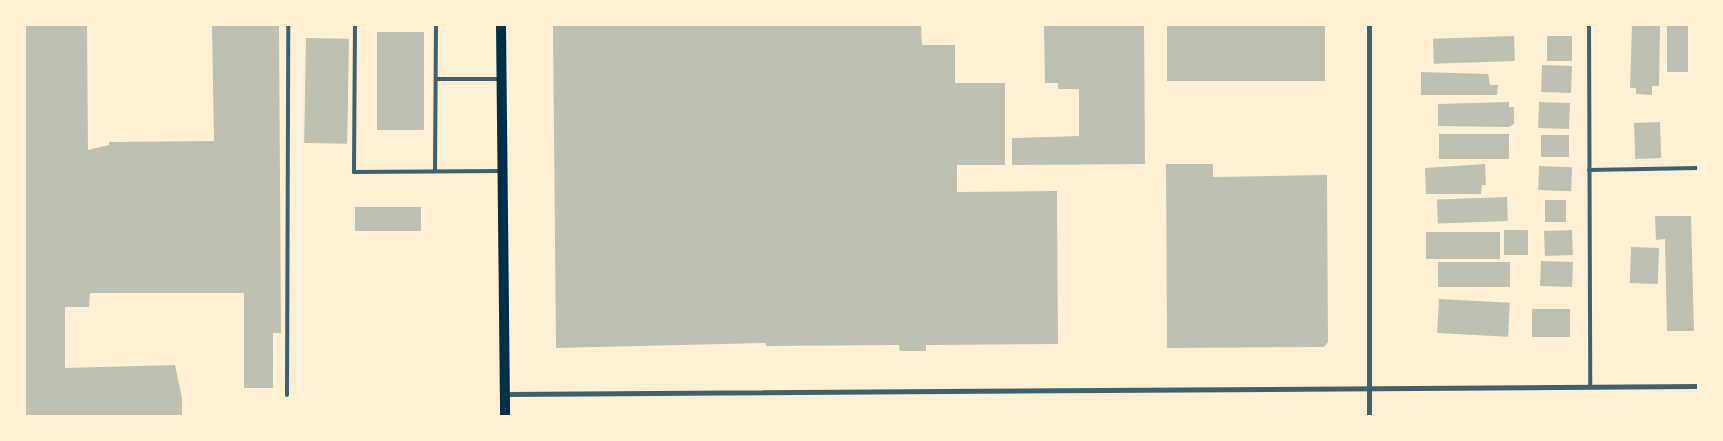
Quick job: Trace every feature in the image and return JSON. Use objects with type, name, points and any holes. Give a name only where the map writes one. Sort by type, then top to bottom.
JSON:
[{"type":"main road","points":[[501,25],[505,416]]},
{"type":"street","points":[[1369,25],[1369,416]]},
{"type":"street","points":[[505,394],[1698,386]]},
{"type":"lane","points":[[287,395],[288,25]]},
{"type":"lane","points":[[355,25],[354,172],[503,170]]},
{"type":"lane","points":[[435,171],[436,25]]},
{"type":"lane","points":[[1588,25],[1590,387]]},
{"type":"lane","points":[[437,79],[502,79]]},
{"type":"lane","points":[[1589,170],[1698,168]]},
{"type":"building","points":[[25,25],[87,25],[88,150],[109,145],[109,142],[214,141],[212,25],[279,25],[281,333],[273,333],[273,388],[244,388],[244,293],[90,293],[89,307],[65,307],[65,368],[175,365],[182,398],[182,416],[25,416]]},
{"type":"building","points":[[553,25],[921,25],[922,45],[955,45],[955,83],[1005,83],[1005,165],[957,165],[957,192],[1057,191],[1058,344],[926,345],[926,351],[900,351],[899,345],[766,346],[766,343],[556,348]]},
{"type":"building","points":[[1044,25],[1144,25],[1145,164],[1012,165],[1012,138],[1079,136],[1079,89],[1058,89],[1058,83],[1045,83]]},
{"type":"building","points":[[1167,25],[1325,25],[1325,81],[1167,81]]},
{"type":"building","points":[[1632,25],[1660,25],[1659,86],[1652,86],[1652,95],[1636,94],[1636,88],[1630,88]]},
{"type":"building","points":[[1667,25],[1688,25],[1688,72],[1667,72]]},
{"type":"building","points":[[377,32],[424,32],[424,130],[377,130]]},
{"type":"building","points":[[1514,36],[1515,61],[1434,64],[1433,39]]},
{"type":"building","points":[[1547,36],[1572,36],[1572,61],[1547,61]]},
{"type":"building","points":[[306,38],[349,39],[347,144],[304,143]]},
{"type":"building","points":[[1542,65],[1572,66],[1571,93],[1541,92]]},
{"type":"building","points":[[1421,72],[1488,74],[1490,85],[1498,85],[1497,95],[1421,95]]},
{"type":"building","points":[[1509,102],[1509,107],[1514,107],[1514,124],[1509,127],[1438,126],[1438,104]]},
{"type":"building","points":[[1539,102],[1570,103],[1569,129],[1538,128]]},
{"type":"building","points":[[1660,122],[1661,158],[1635,159],[1634,123]]},
{"type":"building","points":[[1439,134],[1509,134],[1509,159],[1439,159]]},
{"type":"building","points":[[1541,135],[1569,135],[1569,157],[1541,157]]},
{"type":"building","points":[[1166,164],[1213,164],[1213,177],[1327,175],[1328,342],[1324,347],[1167,348]]},
{"type":"building","points":[[1485,164],[1486,185],[1482,185],[1481,194],[1426,194],[1425,168]]},
{"type":"building","points":[[1539,166],[1572,167],[1571,191],[1538,190]]},
{"type":"building","points":[[1507,197],[1508,221],[1438,223],[1437,199]]},
{"type":"building","points":[[1545,200],[1566,200],[1566,222],[1545,222]]},
{"type":"building","points":[[355,207],[421,207],[421,231],[355,231]]},
{"type":"building","points":[[1655,216],[1691,216],[1694,331],[1667,331],[1665,239],[1656,240]]},
{"type":"building","points":[[1504,230],[1528,230],[1528,255],[1504,255]]},
{"type":"building","points":[[1572,230],[1573,255],[1545,256],[1544,231]]},
{"type":"building","points":[[1426,232],[1500,232],[1500,259],[1426,259]]},
{"type":"building","points":[[1631,247],[1659,248],[1658,284],[1630,283]]},
{"type":"building","points":[[1541,261],[1573,262],[1572,287],[1540,286]]},
{"type":"building","points":[[1438,262],[1510,262],[1510,287],[1438,287]]},
{"type":"building","points":[[1439,299],[1510,303],[1508,337],[1437,333]]},
{"type":"building","points":[[1532,309],[1570,309],[1570,337],[1532,337]]}]
